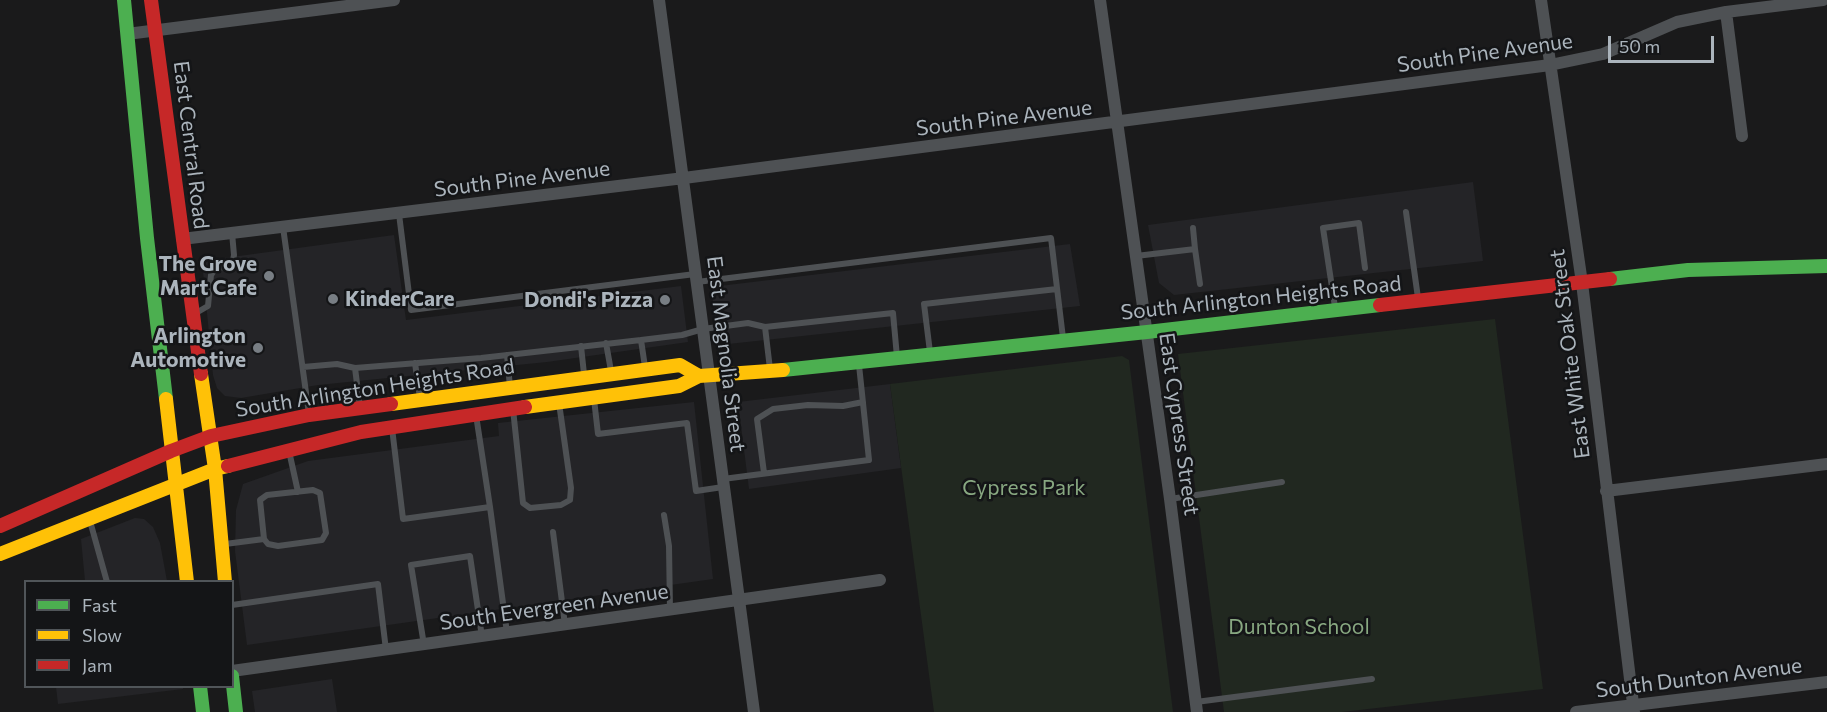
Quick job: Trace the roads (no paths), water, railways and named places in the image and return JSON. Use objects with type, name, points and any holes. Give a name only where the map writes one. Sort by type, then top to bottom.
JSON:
[{"type":"main road","points":[[124,0],[186,580]]},
{"type":"main road","name":"East Central Road","points":[[151,0],[215,469],[225,580]]},
{"type":"main road","name":"South Arlington Heights Road","points":[[0,554],[215,469],[289,450],[361,432],[593,396],[679,386],[704,376],[1147,332],[1688,270],[1827,266]]},
{"type":"main road","name":"South Arlington Heights Road","points":[[0,526],[210,436],[309,415],[360,407],[680,365],[704,376]]},
{"type":"main road","points":[[200,688],[203,712]]},
{"type":"main road","points":[[233,688],[236,712]]},
{"type":"street","points":[[127,34],[394,0]]},
{"type":"street","name":"East Magnolia Street","points":[[659,0],[703,329],[704,376],[723,483],[754,712]]},
{"type":"street","name":"East Cypress Street","points":[[1100,0],[1170,499],[1196,707]]},
{"type":"street","name":"East White Oak Street","points":[[1541,0],[1582,283],[1634,708]]},
{"type":"street","name":"South Pine Avenue","points":[[182,239],[399,214],[1117,123],[1550,65],[1604,54],[1677,22],[1726,12],[1823,0]]},
{"type":"street","points":[[1726,12],[1742,136]]},
{"type":"street","points":[[1606,491],[1827,464]]},
{"type":"street","name":"South Evergreen Avenue","points":[[234,671],[880,580]]},
{"type":"street","name":"South Dunton Avenue","points":[[1576,712],[1634,708],[1827,682]]},
{"type":"lane","points":[[1406,212],[1419,301]]},
{"type":"lane","points":[[399,214],[411,310],[1051,238],[1063,340]]},
{"type":"lane","points":[[1335,310],[1323,228],[1359,223],[1365,267]]},
{"type":"lane","points":[[283,227],[309,415]]},
{"type":"lane","points":[[1193,228],[1200,284]]},
{"type":"lane","points":[[193,315],[208,306],[211,275],[215,269],[232,266],[234,255],[232,233]]},
{"type":"lane","points":[[1136,256],[1196,249]]},
{"type":"lane","points":[[930,354],[924,304],[1057,289]]},
{"type":"lane","points":[[303,367],[337,364],[355,368],[507,355],[682,335],[703,329],[748,322],[765,327],[893,313],[897,358]]},
{"type":"lane","points":[[765,327],[770,371]]},
{"type":"lane","points":[[641,340],[645,370]]},
{"type":"lane","points":[[606,344],[612,375]]},
{"type":"lane","points":[[581,346],[585,378]]},
{"type":"lane","points":[[507,355],[510,387]]},
{"type":"lane","points":[[593,396],[598,434],[687,423],[696,491],[764,473],[869,460],[859,362]]},
{"type":"lane","points":[[415,363],[420,399]]},
{"type":"lane","points":[[355,368],[360,407]]},
{"type":"lane","points":[[513,409],[523,503],[530,508],[561,505],[570,500],[570,488],[559,401]]},
{"type":"lane","points":[[764,473],[757,419],[773,409],[808,405],[843,406],[863,402]]},
{"type":"lane","points":[[476,414],[507,633]]},
{"type":"lane","points":[[392,427],[403,519],[490,507]]},
{"type":"lane","points":[[289,450],[298,492]]},
{"type":"lane","points":[[1170,499],[1282,483]]},
{"type":"lane","points":[[313,490],[320,493],[326,533],[321,540],[278,546],[268,544],[264,539],[260,501],[267,495],[313,490]]},
{"type":"lane","points":[[664,515],[669,546],[670,610]]},
{"type":"lane","points":[[90,518],[106,580]]},
{"type":"lane","points":[[554,532],[565,625]]},
{"type":"lane","points":[[221,544],[264,539]]},
{"type":"lane","points":[[424,645],[411,565],[470,556],[482,637]]},
{"type":"lane","points":[[234,605],[378,585],[386,651]]},
{"type":"lane","points":[[1196,707],[1372,679]]},
{"type":"place","name":"The Grove Mart Cafe","points":[[269,276]]},
{"type":"place","name":"KinderCare","points":[[333,299]]},
{"type":"place","name":"Dondi's Pizza","points":[[665,300]]},
{"type":"place","name":"Arlington Automotive","points":[[258,348]]},
{"type":"park label","name":"Cypress Park","points":[[1024,488]]},
{"type":"park label","name":"Dunton School","points":[[1299,627]]}]
